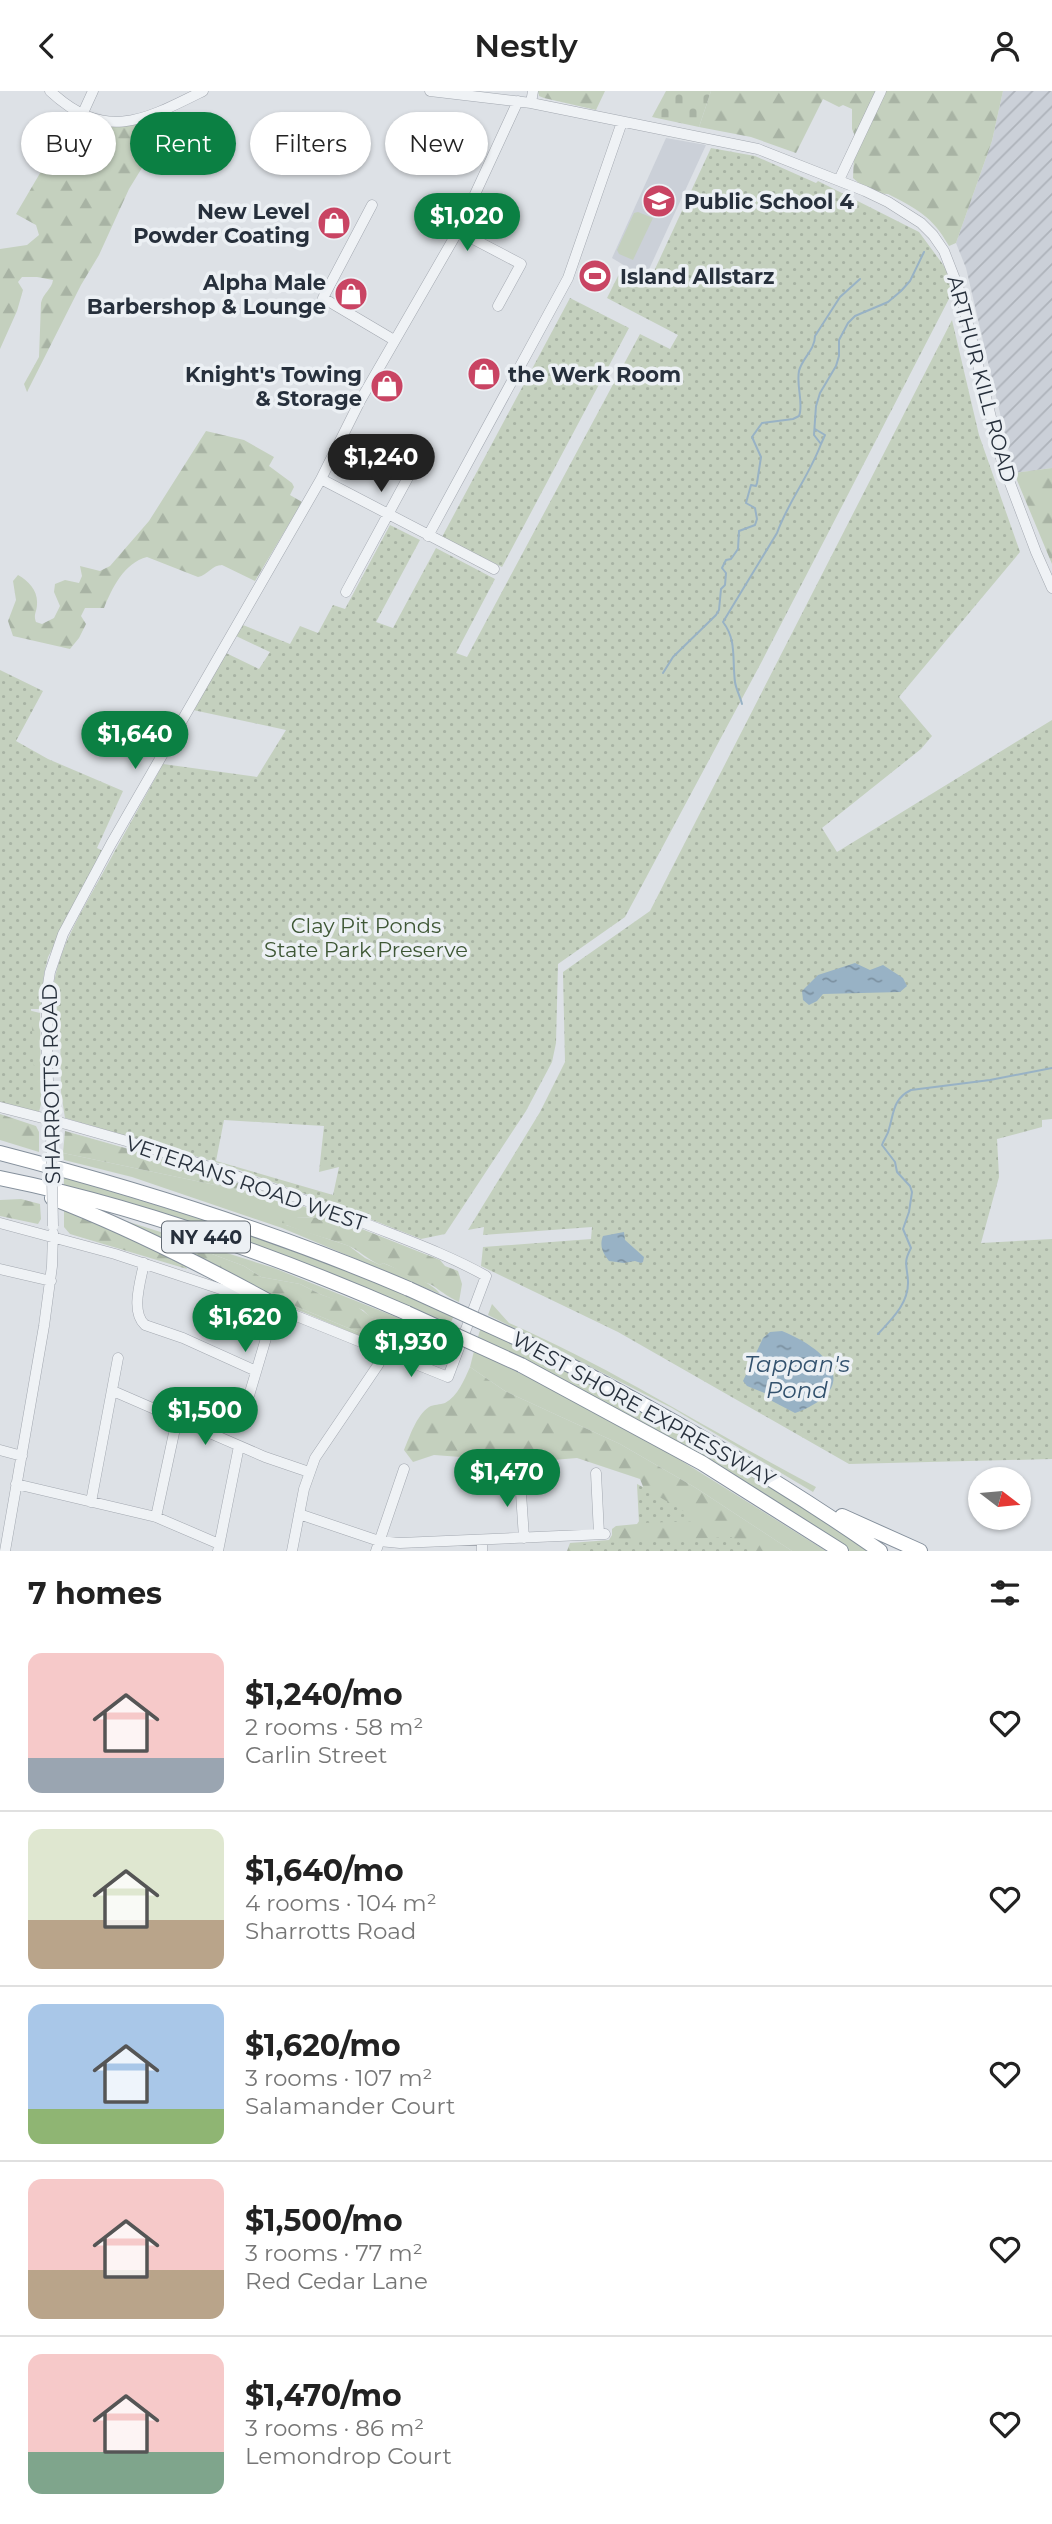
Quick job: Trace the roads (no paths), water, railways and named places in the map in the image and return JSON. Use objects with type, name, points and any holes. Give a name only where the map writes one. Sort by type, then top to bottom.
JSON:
[{"type":"highway","points":[[0,1146],[82,1170],[129,1189]]},
{"type":"highway","name":"WEST SHORE EXPRESSWAY","points":[[0,1153],[129,1189],[254,1229],[409,1289],[523,1341],[657,1411],[809,1501],[880,1551]]},
{"type":"highway","points":[[0,1180],[99,1218],[241,1286],[288,1312]]},
{"type":"highway","name":"WEST SHORE EXPRESSWAY","points":[[0,1180],[111,1207],[210,1238],[296,1268],[407,1313],[521,1365],[702,1463],[841,1551]]},
{"type":"highway","points":[[809,1501],[920,1551]]},
{"type":"street","points":[[50,91],[78,112]]},
{"type":"street","points":[[83,112],[93,91]]},
{"type":"street","points":[[116,122],[130,121],[203,91]]},
{"type":"street","name":"ARTHUR KILL ROAD","points":[[430,91],[531,103],[758,149],[839,180],[904,212],[933,235],[944,251],[960,292],[1002,462],[1035,552],[1052,588]]},
{"type":"street","points":[[531,103],[533,91]]},
{"type":"street","points":[[839,180],[881,91]]},
{"type":"street","name":"SHARROTTS ROAD","points":[[5,1551],[51,1281],[51,1121],[46,1007],[50,972],[60,944],[111,844],[321,479],[394,340],[458,231],[518,101]]},
{"type":"street","points":[[428,536],[568,278],[622,122]]},
{"type":"street","points":[[372,205],[323,298],[394,340]]},
{"type":"street","points":[[458,231],[521,264],[498,306]]},
{"type":"street","points":[[346,592],[418,459]]},
{"type":"street","points":[[321,479],[494,569]]},
{"type":"street","name":"VETERANS ROAD WEST","points":[[0,1107],[147,1148],[269,1188],[390,1233],[486,1276],[448,1377],[385,1351]]},
{"type":"street","points":[[0,1223],[53,1231],[288,1312],[385,1351],[349,1409],[325,1440],[309,1472],[292,1551]]},
{"type":"street","points":[[144,1263],[137,1306],[137,1317],[141,1322],[196,1343],[256,1371]]},
{"type":"street","points":[[0,1269],[51,1281]]},
{"type":"street","points":[[248,1399],[272,1318]]},
{"type":"street","points":[[91,1502],[118,1358]]},
{"type":"street","points":[[113,1391],[239,1446],[309,1472]]},
{"type":"street","points":[[156,1517],[177,1419]]},
{"type":"street","points":[[16,1484],[156,1517],[219,1548],[239,1446]]},
{"type":"street","points":[[0,1450],[22,1456]]},
{"type":"street","points":[[378,1546],[404,1469]]},
{"type":"street","points":[[299,1514],[378,1546],[482,1546],[524,1538],[602,1534],[596,1473]]},
{"type":"street","points":[[520,1478],[524,1538]]},
{"type":"street","points":[[538,1538],[538,1551]]},
{"type":"water","points":[[855,963],[870,970],[883,965],[903,978],[907,986],[900,992],[823,994],[809,1005],[803,1000],[802,991],[818,975]]},
{"type":"water","points":[[624,1232],[625,1240],[644,1257],[643,1262],[609,1261],[605,1255],[603,1236]]},
{"type":"water","name":"Tappan's Pond","points":[[782,1331],[814,1349],[832,1370],[833,1381],[828,1392],[816,1403],[795,1413],[772,1401],[767,1394],[747,1386],[743,1381],[763,1338],[770,1332]]},
{"type":"waterway","points":[[742,704],[735,682],[732,643],[723,622],[777,533],[816,456],[821,444],[814,435],[816,406],[820,393],[836,366],[839,340],[848,323],[855,316],[888,302],[901,291],[910,281],[924,252]]},
{"type":"waterway","points":[[663,673],[673,657],[716,615],[721,589],[725,585],[726,573],[722,568],[738,549],[739,531],[755,525],[755,508],[746,503],[751,485],[756,486],[757,483],[761,457],[752,437],[762,423],[799,416],[801,406],[798,377],[801,366],[813,346],[815,336],[840,297],[860,279]]},
{"type":"waterway","points":[[815,429],[825,435],[821,444]]},
{"type":"waterway","points":[[878,1334],[899,1310],[908,1289],[906,1261],[911,1248],[903,1229],[912,1192],[882,1145],[897,1102],[911,1090],[990,1080],[1052,1068]]},
{"type":"place","name":"Public School 4","points":[[659,201]]},
{"type":"place","name":"New Level Powder Coating","points":[[334,223]]},
{"type":"place","name":"Island Allstarz","points":[[595,276]]},
{"type":"place","name":"Alpha Male Barbershop & Lounge","points":[[351,294]]},
{"type":"place","name":"the Werk Room","points":[[484,374]]},
{"type":"place","name":"Knight's Towing & Storage","points":[[387,386]]},
{"type":"park label","name":"Clay Pit Ponds State Park Preserve","points":[[366,937]]}]
